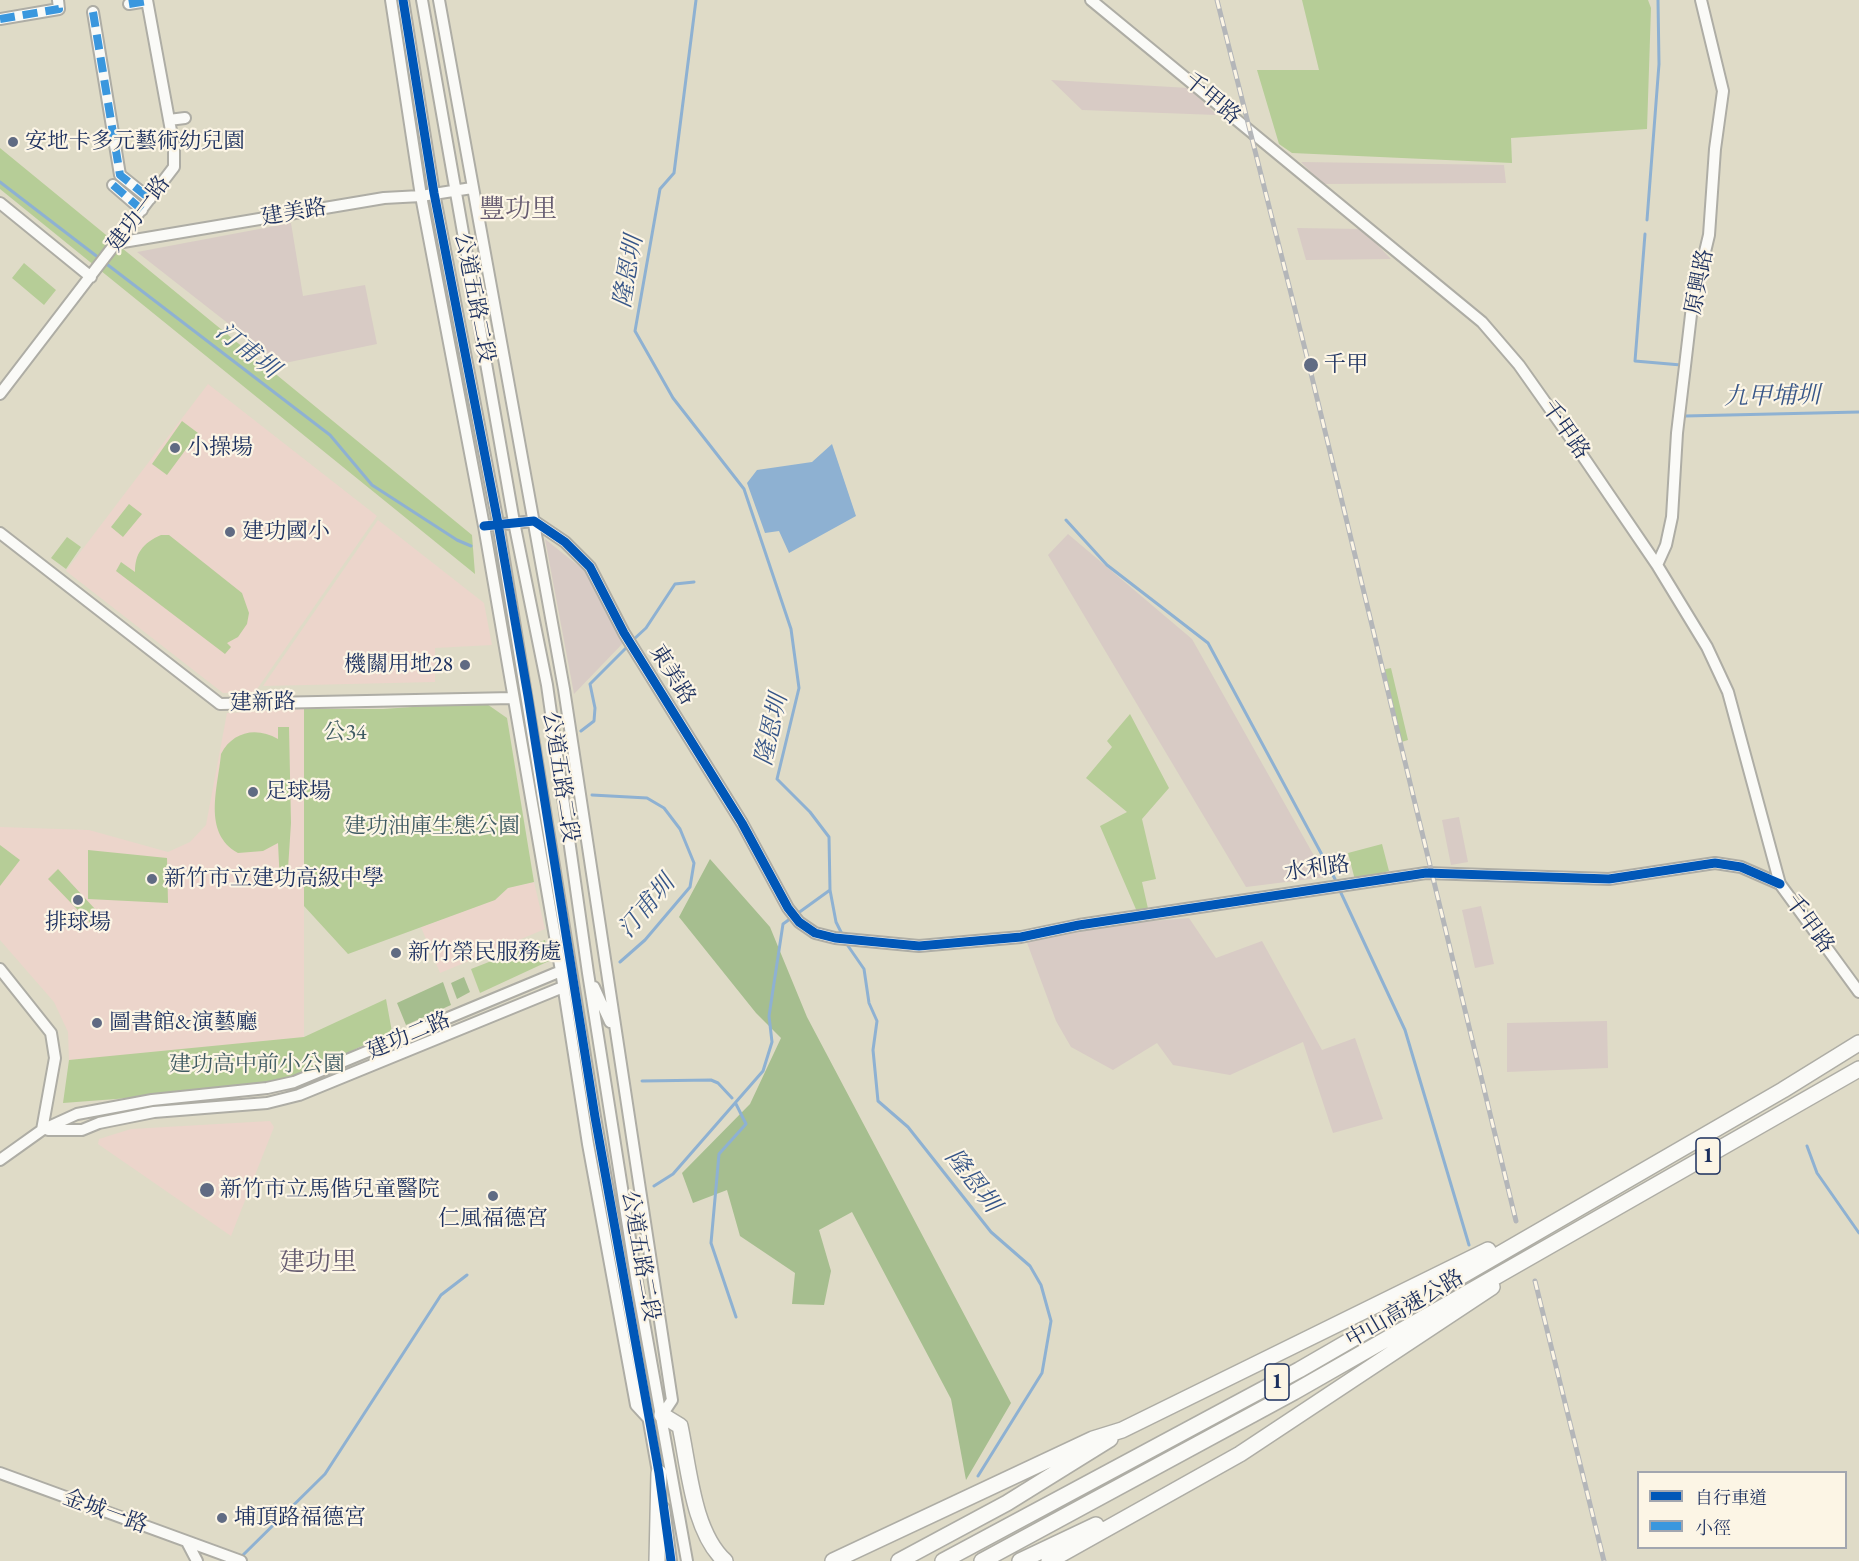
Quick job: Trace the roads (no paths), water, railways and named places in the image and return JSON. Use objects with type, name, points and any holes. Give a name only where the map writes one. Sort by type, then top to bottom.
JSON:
[{"type":"highway","name":"中山高速公路","points":[[943,1561],[1299,1370],[1783,1090],[1859,1043]]},
{"type":"highway","name":"中山高速公路","points":[[982,1561],[1294,1392],[1859,1069]]},
{"type":"highway","points":[[899,1561],[1007,1503],[1122,1431],[1605,1191]]},
{"type":"highway","points":[[1049,1561],[1240,1454],[1557,1243]]},
{"type":"highway","points":[[655,1416],[680,1426],[703,1531],[712,1550],[725,1561]]},
{"type":"highway","points":[[833,1561],[1094,1439],[1122,1431]]},
{"type":"highway","points":[[657,1561],[659,1473]]},
{"type":"highway","points":[[1020,1561],[1165,1496]]},
{"type":"street","points":[[0,19],[59,9],[58,0]]},
{"type":"street","points":[[129,4],[147,0]]},
{"type":"street","name":"建功一路","points":[[0,394],[174,167],[169,120],[147,0]]},
{"type":"street","name":"公道五路二段","points":[[391,0],[421,196],[484,526],[561,971],[588,1144],[636,1405],[655,1416]]},
{"type":"street","name":"公道五路二段","points":[[404,0],[434,193],[498,523],[595,1117],[655,1416],[687,1561]]},
{"type":"street","name":"公道五路二段","points":[[422,0],[514,522],[547,686],[588,973],[637,1283],[671,1561]]},
{"type":"street","name":"公道五路二段","points":[[439,0],[564,689],[672,1400],[655,1416]]},
{"type":"street","name":"千甲路","points":[[1091,0],[1482,322],[1519,365],[1657,565],[1707,647],[1728,692],[1780,884],[1859,992]]},
{"type":"street","name":"原興路","points":[[1657,565],[1666,545],[1672,517],[1684,366],[1692,306],[1709,235],[1715,149],[1723,90],[1701,0]]},
{"type":"street","points":[[93,12],[120,174],[150,199]]},
{"type":"street","points":[[169,120],[185,118]]},
{"type":"street","points":[[112,184],[142,210]]},
{"type":"street","name":"建美路","points":[[115,245],[384,198],[421,196],[472,188]]},
{"type":"street","points":[[0,203],[91,277]]},
{"type":"street","points":[[484,526],[534,521]]},
{"type":"street","name":"東美路","points":[[534,521],[565,542],[590,567],[630,644],[742,823],[788,908],[799,922],[815,933],[835,938]]},
{"type":"street","name":"建新路","points":[[0,533],[220,704],[513,698]]},
{"type":"street","name":"水利路","points":[[835,938],[919,946],[1021,937],[1079,925],[1426,873],[1609,879],[1715,863],[1741,867],[1780,884]]},
{"type":"street","points":[[0,969],[51,1033],[55,1058],[42,1130]]},
{"type":"street","name":"建功二路","points":[[0,1160],[42,1130],[77,1114],[152,1100],[267,1088],[294,1082],[561,971]]},
{"type":"street","points":[[588,973],[615,1034]]},
{"type":"street","name":"建功二路","points":[[42,1130],[82,1130],[99,1123],[154,1113],[267,1103],[298,1095],[563,987]]},
{"type":"street","name":"金城一路","points":[[0,1473],[241,1561]]},
{"type":"street","points":[[187,1542],[197,1561]]},
{"type":"water","points":[[832,444],[856,516],[789,553],[779,531],[765,533],[747,483],[757,470],[812,462]]},
{"type":"waterway","name":"隆恩圳","points":[[696,0],[674,173],[660,189],[635,331],[673,398],[744,489],[791,629],[799,688],[777,779],[810,812],[829,837],[830,890],[836,922],[842,934]]},
{"type":"waterway","points":[[1647,220],[1659,64],[1658,0]]},
{"type":"waterway","name":"汀甫圳","points":[[0,182],[99,258]]},
{"type":"waterway","points":[[1645,234],[1635,361],[1681,365]]},
{"type":"waterway","name":"汀甫圳","points":[[104,262],[330,435],[372,485],[457,540],[471,546]]},
{"type":"waterway","name":"九甲埔圳","points":[[1685,416],[1859,412]]},
{"type":"waterway","points":[[1066,520],[1107,565],[1208,643],[1335,879]]},
{"type":"waterway","points":[[633,640],[646,628],[675,584],[694,582]]},
{"type":"waterway","points":[[581,731],[594,721],[595,708],[590,684],[629,645]]},
{"type":"waterway","name":"汀甫圳","points":[[592,795],[647,798],[664,808],[680,829],[694,863],[690,887],[645,940],[620,962]]},
{"type":"waterway","points":[[654,1186],[673,1174],[763,1071],[772,1042],[769,1016],[783,924],[830,890]]},
{"type":"waterway","points":[[1341,893],[1405,1030],[1469,1245]]},
{"type":"waterway","name":"隆恩圳","points":[[846,943],[864,969],[869,1003],[877,1021],[873,1050],[878,1101],[908,1127],[991,1232],[1030,1266],[1041,1285],[1051,1321],[1042,1373],[978,1476]]},
{"type":"waterway","name":"汀甫圳","points":[[642,1081],[711,1080],[718,1083],[732,1098]]},
{"type":"waterway","name":"汀甫圳","points":[[736,1104],[746,1124],[719,1154],[711,1243],[736,1317]]},
{"type":"waterway","name":"九甲埔圳","points":[[1807,1146],[1817,1173],[1859,1233]]},
{"type":"waterway","points":[[241,1557],[325,1474],[441,1295],[467,1275]]},
{"type":"railway","points":[[1217,0],[1309,365],[1516,1221]]},
{"type":"railway","points":[[1535,1281],[1604,1561]]},
{"type":"place","name":"安地卡多元藝術幼兒園","points":[[13,142]]},
{"type":"place","name":"千甲","points":[[1311,365]]},
{"type":"place","name":"小操場","points":[[175,448]]},
{"type":"place","name":"建功國小","points":[[230,532]]},
{"type":"place","name":"機關用地28","points":[[465,665]]},
{"type":"place","name":"足球場","points":[[253,792]]},
{"type":"place","name":"新竹市立建功高級中學","points":[[152,879]]},
{"type":"place","name":"排球場","points":[[78,900]]},
{"type":"place","name":"新竹榮民服務處","points":[[396,953]]},
{"type":"place","name":"圖書館&演藝廳","points":[[97,1023]]},
{"type":"place","name":"新竹市立馬偕兒童醫院","points":[[207,1190]]},
{"type":"place","name":"仁風福德宮","points":[[493,1196]]},
{"type":"place","name":"埔頂路福德宮","points":[[222,1518]]},
{"type":"district","name":"豐功里","points":[[518,210]]},
{"type":"district","name":"建功里","points":[[318,1263]]},
{"type":"park label","name":"公34","points":[[345,733]]},
{"type":"park label","name":"建功油庫生態公園","points":[[432,827]]},
{"type":"park label","name":"建功高中前小公園","points":[[257,1065]]}]
